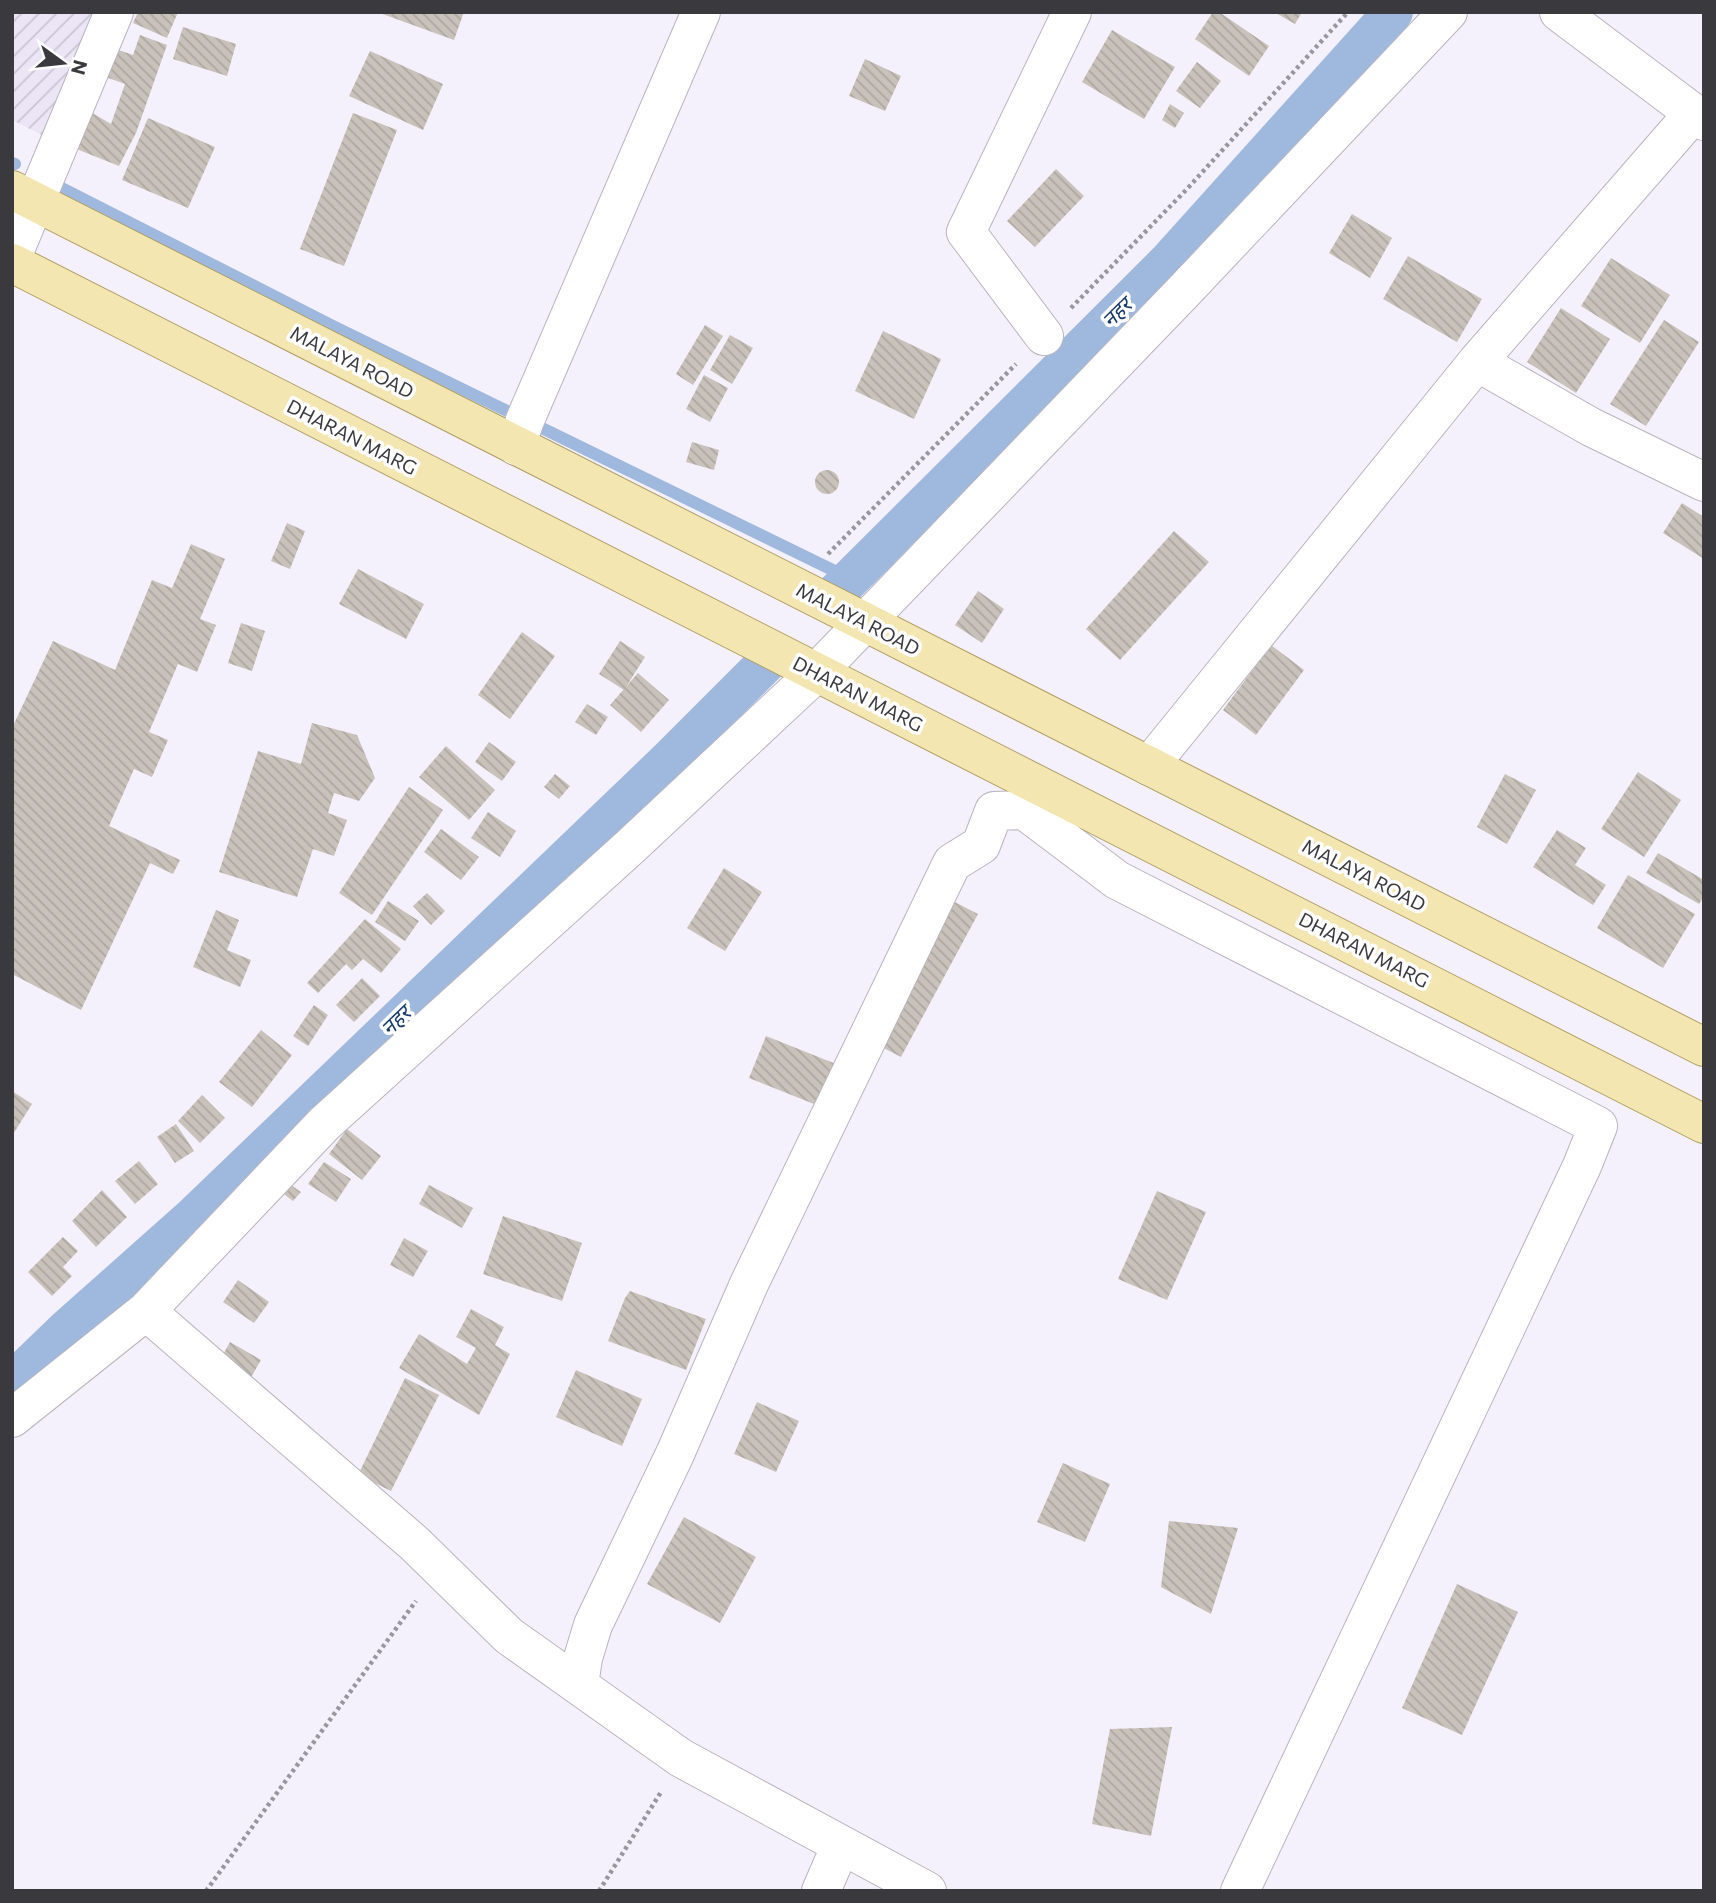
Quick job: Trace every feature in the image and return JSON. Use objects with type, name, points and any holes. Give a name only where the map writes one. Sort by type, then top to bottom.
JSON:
[{"type":"main road","name":"MALAYA ROAD","points":[[23,195],[1704,1047]]},
{"type":"main road","name":"DHARAN MARG","points":[[12,263],[816,673],[1701,1116]]},
{"type":"street","points":[[12,257],[23,195],[114,12]]},
{"type":"street","points":[[516,446],[524,420],[701,12]]},
{"type":"street","points":[[1044,336],[966,232],[1072,12]]},
{"type":"street","points":[[12,1418],[146,1311],[324,1124],[816,673],[1448,12]]},
{"type":"street","points":[[1149,766],[1477,362],[1699,118],[1559,12]]},
{"type":"street","points":[[1477,362],[1591,427],[1704,482]]},
{"type":"street","points":[[579,1685],[583,1658],[593,1625],[675,1454],[749,1284],[952,863],[981,845],[994,811],[1024,810],[1117,880],[1598,1126],[1582,1166],[1240,1891]]},
{"type":"street","points":[[146,1311],[415,1544],[509,1636],[681,1758],[927,1891]]},
{"type":"street","points":[[821,1891],[841,1845]]},
{"type":"path","points":[[828,554],[1187,189],[1349,12]]},
{"type":"path","points":[[206,1891],[440,1569]]},
{"type":"path","points":[[599,1891],[681,1758]]},
{"type":"shaded area","points":[[12,12],[106,12],[58,143],[12,120]]},
{"type":"building","points":[[138,12],[178,12],[167,38],[133,23]]},
{"type":"building","points":[[377,12],[464,12],[454,40]]},
{"type":"building","points":[[1213,12],[1219,12],[1269,46],[1249,76],[1195,39]]},
{"type":"building","points":[[1274,12],[1302,12],[1295,24]]},
{"type":"building","points":[[183,27],[236,44],[227,76],[173,59]]},
{"type":"building","points":[[1112,30],[1175,67],[1144,119],[1082,82]]},
{"type":"building","points":[[140,35],[167,45],[136,133],[119,166],[74,148],[89,111],[111,124],[125,84],[103,76],[113,48],[133,55]]},
{"type":"building","points":[[370,51],[443,84],[423,130],[349,96]]},
{"type":"building","points":[[865,59],[901,76],[885,111],[849,96]]},
{"type":"building","points":[[1197,62],[1221,81],[1200,108],[1176,91]]},
{"type":"building","points":[[1170,104],[1184,113],[1175,128],[1162,120]]},
{"type":"building","points":[[353,113],[397,130],[344,266],[300,249]]},
{"type":"building","points":[[148,118],[215,147],[188,208],[122,180]]},
{"type":"building","points":[[1056,169],[1084,196],[1035,247],[1007,221]]},
{"type":"building","points":[[1352,214],[1392,238],[1370,278],[1329,253]]},
{"type":"building","points":[[1408,256],[1482,299],[1457,342],[1383,299]]},
{"type":"building","points":[[1611,258],[1670,295],[1640,343],[1581,306]]},
{"type":"building","points":[[1561,308],[1610,339],[1576,393],[1527,362]]},
{"type":"building","points":[[1664,320],[1699,342],[1646,426],[1610,404]]},
{"type":"building","points":[[705,325],[723,336],[693,385],[676,374]]},
{"type":"building","points":[[883,331],[941,359],[914,419],[855,391]]},
{"type":"building","points":[[730,335],[753,348],[732,384],[710,370]]},
{"type":"building","points":[[704,375],[728,388],[710,422],[686,409]]},
{"type":"building","points":[[692,442],[719,450],[714,470],[686,462]]},
{"type":"building","points":[[822,470],[832,470],[839,477],[839,487],[832,494],[822,494],[815,487],[815,477]]},
{"type":"building","points":[[1682,503],[1704,517],[1704,559],[1663,533]]},
{"type":"building","points":[[287,523],[305,531],[290,569],[271,561]]},
{"type":"building","points":[[1174,531],[1209,562],[1120,660],[1086,629]]},
{"type":"building","points":[[191,544],[225,559],[200,619],[216,625],[197,672],[178,664],[149,732],[168,740],[152,777],[134,769],[109,826],[180,860],[173,874],[150,863],[81,1010],[12,974],[12,728],[53,641],[115,670],[152,580],[172,588]]},
{"type":"building","points":[[358,569],[424,604],[406,639],[339,604]]},
{"type":"building","points":[[978,591],[1004,609],[982,643],[955,625]]},
{"type":"building","points":[[241,623],[265,631],[252,671],[228,663]]},
{"type":"building","points":[[522,632],[555,656],[510,719],[478,695]]},
{"type":"building","points":[[620,641],[645,657],[624,690],[599,674]]},
{"type":"building","points":[[1271,645],[1304,670],[1256,735],[1223,710]]},
{"type":"building","points":[[638,673],[669,700],[641,732],[610,705]]},
{"type":"building","points":[[587,704],[608,717],[596,735],[575,722]]},
{"type":"building","points":[[312,723],[357,735],[375,778],[359,801],[334,793],[328,813],[347,820],[334,856],[313,849],[297,897],[219,872],[258,751],[301,764]]},
{"type":"building","points":[[489,742],[516,762],[502,781],[475,762]]},
{"type":"building","points":[[446,746],[495,790],[469,820],[419,777]]},
{"type":"building","points":[[1638,772],[1681,800],[1644,857],[1601,829]]},
{"type":"building","points":[[555,774],[570,786],[559,799],[544,787]]},
{"type":"building","points":[[1505,774],[1536,790],[1507,844],[1477,827]]},
{"type":"building","points":[[409,787],[443,810],[372,915],[339,893]]},
{"type":"building","points":[[488,812],[516,831],[500,857],[471,838]]},
{"type":"building","points":[[441,829],[479,857],[461,880],[424,852]]},
{"type":"building","points":[[1557,830],[1586,848],[1575,865],[1606,885],[1593,905],[1533,867]]},
{"type":"building","points":[[1658,853],[1704,880],[1704,896],[1699,904],[1646,873]]},
{"type":"building","points":[[724,868],[762,892],[725,951],[687,928]]},
{"type":"building","points":[[1628,875],[1695,914],[1663,968],[1597,928]]},
{"type":"building","points":[[427,893],[445,911],[431,925],[413,906]]},
{"type":"building","points":[[943,896],[978,914],[901,1057],[876,1044]]},
{"type":"building","points":[[388,901],[419,921],[405,941],[375,922]]},
{"type":"building","points":[[216,910],[239,920],[227,950],[251,960],[240,987],[193,967]]},
{"type":"building","points":[[365,919],[401,949],[381,973],[363,959],[352,970],[346,964],[318,993],[307,983]]},
{"type":"building","points":[[362,978],[380,996],[354,1022],[336,1005]]},
{"type":"building","points":[[314,1005],[328,1015],[308,1046],[293,1036]]},
{"type":"building","points":[[261,1030],[292,1055],[252,1107],[219,1082]]},
{"type":"building","points":[[766,1036],[836,1064],[819,1106],[749,1078]]},
{"type":"building","points":[[12,1091],[32,1104],[12,1136]]},
{"type":"building","points":[[202,1095],[225,1118],[200,1143],[178,1121]]},
{"type":"building","points":[[176,1124],[194,1151],[175,1163],[157,1137]]},
{"type":"building","points":[[347,1129],[381,1156],[362,1180],[329,1154]]},
{"type":"building","points":[[139,1161],[158,1184],[135,1204],[115,1181]]},
{"type":"building","points":[[324,1162],[351,1179],[336,1202],[308,1184]]},
{"type":"building","points":[[291,1185],[301,1192],[293,1201],[284,1194]]},
{"type":"building","points":[[429,1185],[473,1208],[462,1228],[419,1204]]},
{"type":"building","points":[[102,1190],[127,1217],[96,1247],[72,1221]]},
{"type":"building","points":[[1157,1191],[1206,1212],[1167,1300],[1118,1279]]},
{"type":"building","points":[[503,1216],[582,1243],[562,1301],[483,1274]]},
{"type":"building","points":[[63,1237],[78,1251],[63,1267],[72,1276],[52,1296],[28,1272]]},
{"type":"building","points":[[404,1238],[428,1251],[413,1277],[390,1265]]},
{"type":"building","points":[[238,1280],[269,1302],[254,1323],[223,1302]]},
{"type":"building","points":[[630,1291],[706,1319],[686,1370],[608,1341]]},
{"type":"building","points":[[471,1309],[504,1327],[495,1345],[510,1354],[479,1415],[399,1368],[419,1334],[467,1364],[476,1348],[456,1337]]},
{"type":"building","points":[[230,1342],[261,1360],[250,1379],[219,1362]]},
{"type":"building","points":[[576,1370],[642,1399],[622,1446],[556,1417]]},
{"type":"building","points":[[405,1378],[439,1395],[391,1491],[358,1475]]},
{"type":"building","points":[[757,1402],[799,1421],[776,1472],[734,1454]]},
{"type":"building","points":[[1063,1463],[1110,1484],[1085,1542],[1037,1522]]},
{"type":"building","points":[[684,1517],[756,1557],[720,1623],[647,1584]]},
{"type":"building","points":[[1169,1521],[1238,1528],[1211,1614],[1161,1587]]},
{"type":"building","points":[[1457,1584],[1518,1612],[1462,1735],[1402,1708]]},
{"type":"building","points":[[1172,1727],[1151,1836],[1092,1824],[1110,1729]]},
{"type":"waterway","name":"नहर","points":[[828,601],[1169,261],[1393,12]]},
{"type":"waterway","points":[[50,182],[331,325],[851,579]]},
{"type":"waterway","name":"नहर","points":[[12,1382],[67,1329],[193,1217],[671,758],[776,653]]}]
